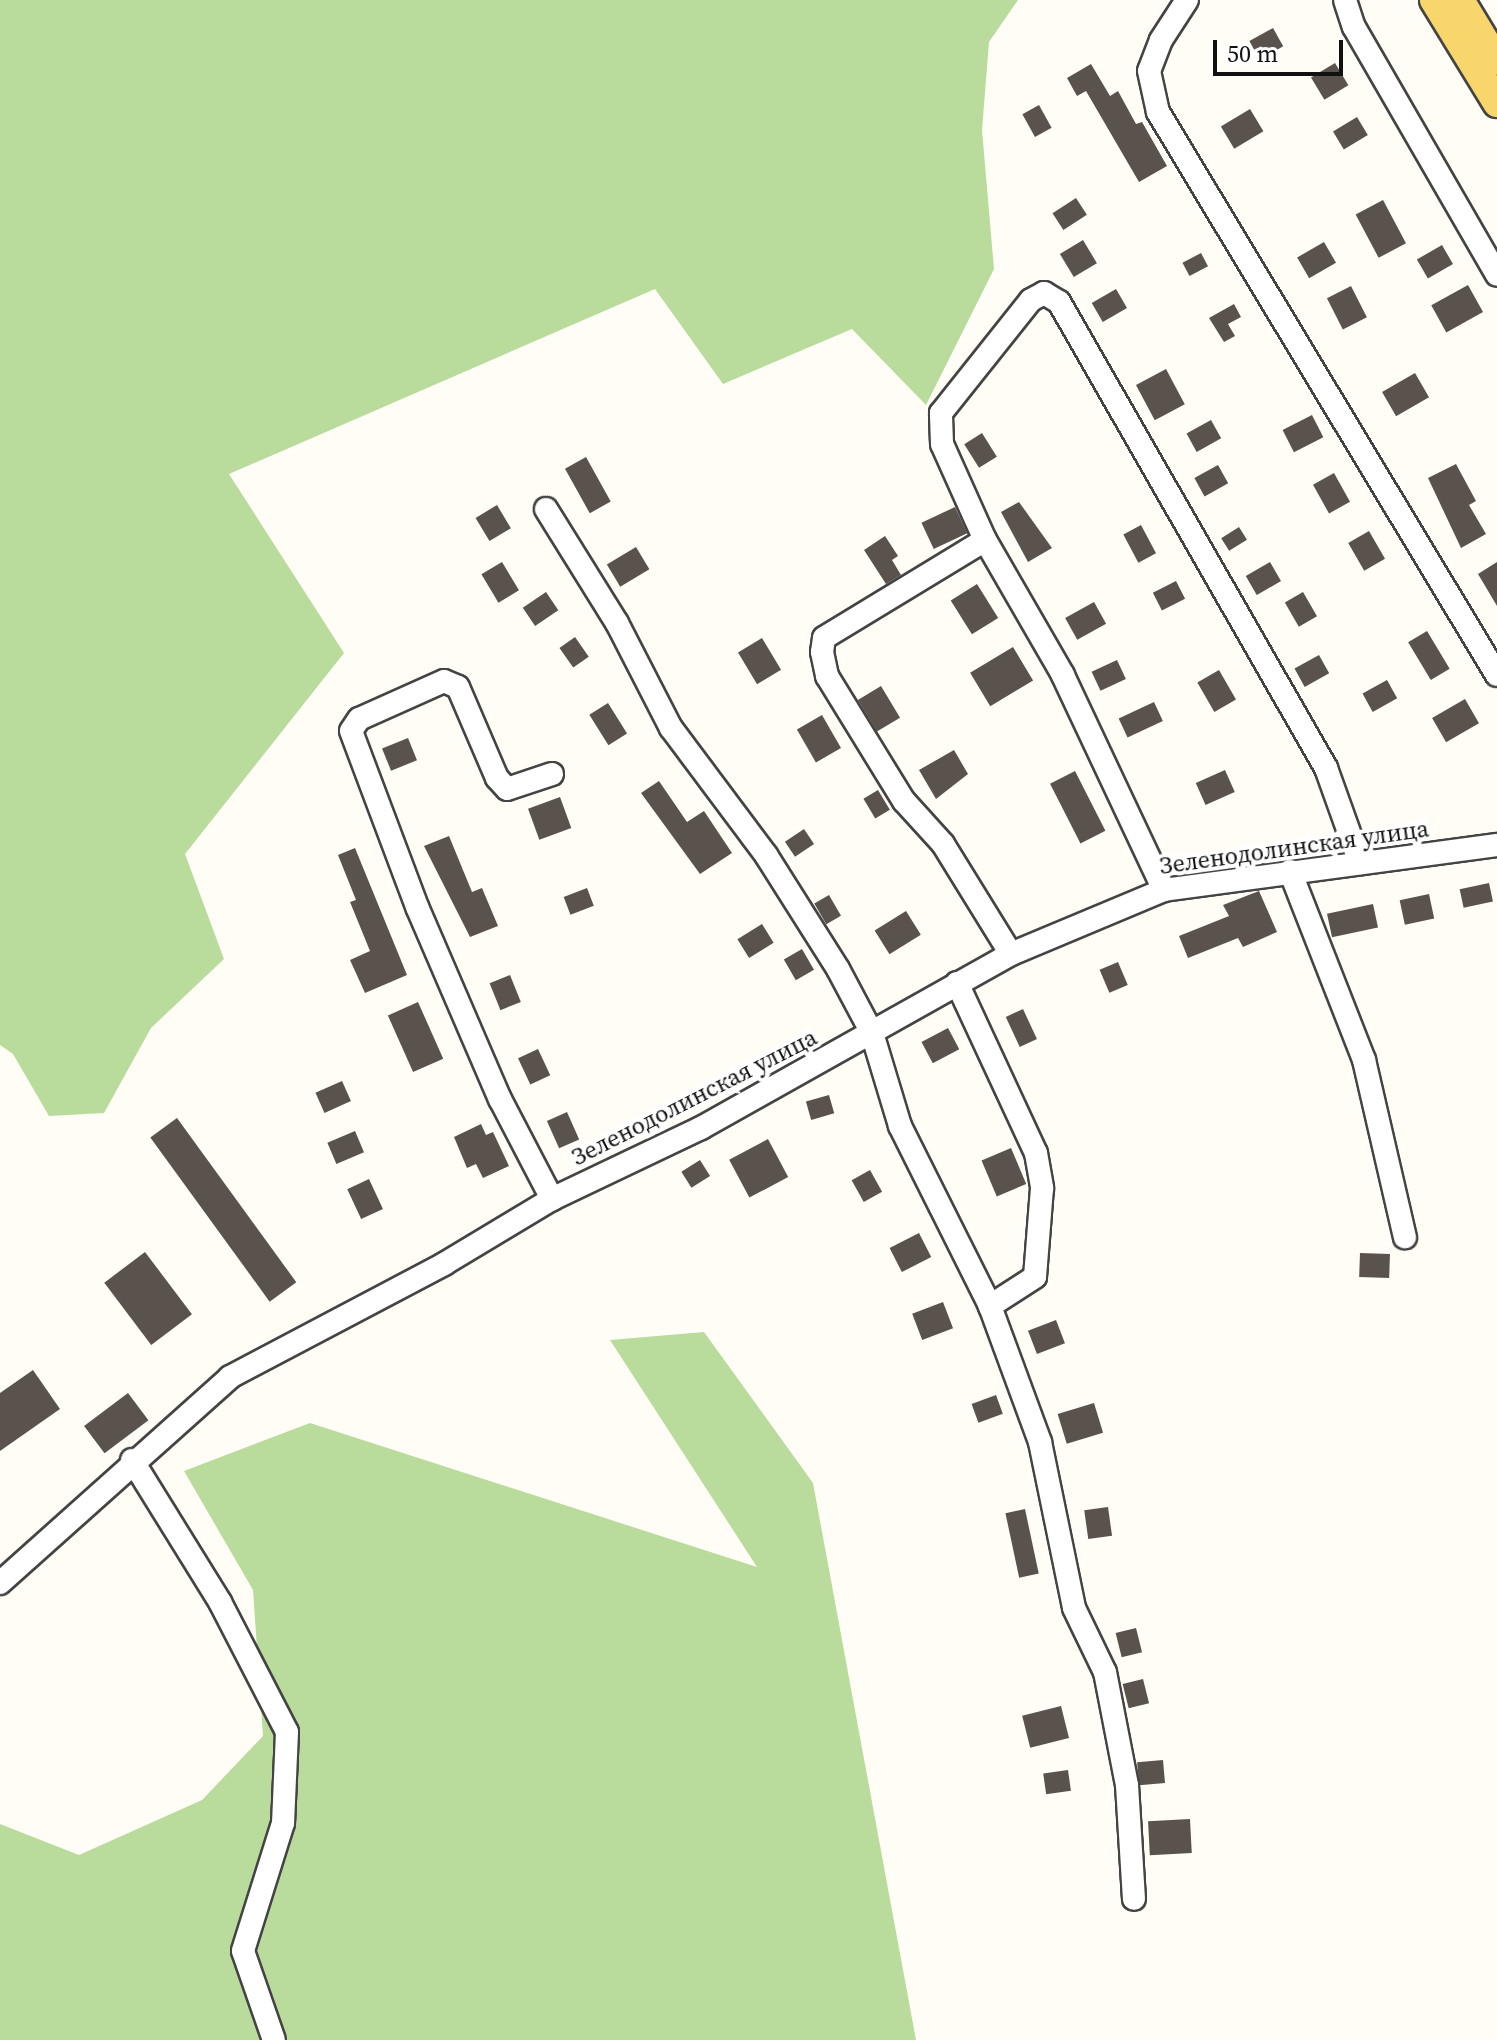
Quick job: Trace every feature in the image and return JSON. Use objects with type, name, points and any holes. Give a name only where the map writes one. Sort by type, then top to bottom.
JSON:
[{"type":"main road","points":[[1434,0],[1497,103]]},
{"type":"main road","points":[[1460,0],[1497,61]]},
{"type":"street","points":[[1187,0],[1161,40],[1149,71],[1158,112],[1497,675]]},
{"type":"street","points":[[1345,0],[1354,27],[1497,275]]},
{"type":"street","points":[[1164,890],[1063,675],[985,540],[942,444],[941,413],[1031,300],[1044,293],[1059,302],[1326,768],[1360,863]]},
{"type":"street","points":[[546,509],[617,623],[671,728],[766,855],[872,1033],[900,1126],[990,1306],[1040,1442],[1074,1608],[1105,1672],[1127,1785],[1134,1899]]},
{"type":"street","points":[[985,540],[824,638],[822,652],[827,676],[897,789],[943,844],[1011,954]]},
{"type":"street","points":[[552,774],[507,789],[497,778],[458,687],[444,681],[359,719],[351,731],[418,909],[500,1099],[552,1199]]},
{"type":"street","name":"Зеленодолинская улица","points":[[0,1583],[132,1460],[230,1377],[290,1349],[552,1199],[701,1128],[1011,954],[1164,890],[1497,845]]},
{"type":"street","points":[[1290,871],[1364,1060],[1405,1237]]},
{"type":"street","points":[[957,983],[1036,1153],[1042,1188],[1035,1277],[990,1306]]},
{"type":"street","points":[[132,1460],[220,1602],[287,1732],[283,1823],[243,1951],[274,2040]]},
{"type":"green space","points":[[0,0],[1018,0],[989,42],[982,130],[994,269],[926,405],[852,329],[723,384],[655,289],[229,474],[344,653],[185,854],[224,959],[151,1028],[104,1113],[49,1116],[13,1054],[0,1045]]},
{"type":"green space","points":[[704,1332],[813,1483],[916,2040],[0,2040],[0,1824],[79,1855],[202,1800],[263,1736],[253,1590],[184,1471],[310,1423],[757,1567],[610,1340]]},
{"type":"building","points":[[1273,28],[1283,46],[1260,59],[1249,41]]},
{"type":"building","points":[[1335,63],[1348,85],[1324,100],[1311,77]]},
{"type":"building","points":[[1091,64],[1110,96],[1118,91],[1136,124],[1142,122],[1167,166],[1139,182],[1086,91],[1077,96],[1067,78]]},
{"type":"building","points":[[1039,105],[1052,128],[1035,137],[1022,114]]},
{"type":"building","points":[[1250,109],[1263,131],[1234,149],[1221,127]]},
{"type":"building","points":[[1357,117],[1368,135],[1344,149],[1333,131]]},
{"type":"building","points":[[1076,198],[1087,215],[1063,230],[1053,213]]},
{"type":"building","points":[[1383,200],[1406,243],[1379,258],[1356,215]]},
{"type":"building","points":[[1083,240],[1097,263],[1074,277],[1060,254]]},
{"type":"building","points":[[1324,242],[1336,263],[1309,278],[1297,258]]},
{"type":"building","points":[[1442,245],[1453,264],[1428,279],[1417,260]]},
{"type":"building","points":[[1201,253],[1208,266],[1190,276],[1182,263]]},
{"type":"building","points":[[1468,285],[1483,312],[1446,332],[1431,305]]},
{"type":"building","points":[[1351,286],[1367,317],[1343,329],[1327,298]]},
{"type":"building","points":[[1116,289],[1127,308],[1103,322],[1092,303]]},
{"type":"building","points":[[1234,304],[1241,317],[1228,324],[1235,336],[1224,342],[1209,318]]},
{"type":"building","points":[[1166,369],[1185,404],[1155,420],[1136,385]]},
{"type":"building","points":[[1415,373],[1429,397],[1396,416],[1382,392]]},
{"type":"building","points":[[1312,415],[1323,437],[1294,452],[1283,430]]},
{"type":"building","points":[[1211,420],[1221,438],[1197,452],[1187,434]]},
{"type":"building","points":[[982,433],[997,457],[979,468],[964,444]]},
{"type":"building","points":[[586,457],[611,502],[590,513],[565,469]]},
{"type":"building","points":[[1456,464],[1476,501],[1469,505],[1486,534],[1461,548],[1428,478]]},
{"type":"building","points":[[1218,465],[1228,483],[1205,496],[1194,478]]},
{"type":"building","points":[[1334,473],[1350,502],[1329,513],[1313,485]]},
{"type":"building","points":[[1019,502],[1052,548],[1028,562],[1001,512]]},
{"type":"building","points":[[497,505],[511,528],[489,541],[476,518]]},
{"type":"building","points":[[955,507],[967,533],[934,549],[921,523]]},
{"type":"building","points":[[1141,525],[1156,553],[1138,563],[1123,534]]},
{"type":"building","points":[[1239,527],[1247,540],[1229,551],[1221,538]]},
{"type":"building","points":[[1369,531],[1385,559],[1364,571],[1348,543]]},
{"type":"building","points":[[885,536],[898,556],[892,560],[901,575],[886,584],[864,550]]},
{"type":"building","points":[[636,547],[649,569],[620,587],[607,565]]},
{"type":"building","points":[[502,562],[519,590],[498,603],[481,574]]},
{"type":"building","points":[[1270,562],[1281,581],[1257,595],[1246,576]]},
{"type":"building","points":[[1497,562],[1497,606],[1478,574]]},
{"type":"building","points":[[1176,581],[1185,599],[1162,611],[1153,593]]},
{"type":"building","points":[[977,584],[998,618],[972,634],[951,600]]},
{"type":"building","points":[[546,592],[558,610],[535,626],[523,608]]},
{"type":"building","points":[[1303,592],[1317,616],[1299,627],[1285,602]]},
{"type":"building","points":[[1094,602],[1106,624],[1077,640],[1065,618]]},
{"type":"building","points":[[1427,631],[1450,669],[1431,680],[1408,642]]},
{"type":"building","points":[[575,637],[589,657],[573,668],[559,648]]},
{"type":"building","points":[[762,638],[781,670],[757,684],[738,652]]},
{"type":"building","points":[[1013,647],[1033,680],[990,706],[970,673]]},
{"type":"building","points":[[1319,655],[1329,673],[1305,687],[1295,669]]},
{"type":"building","points":[[1117,660],[1126,679],[1100,691],[1092,672]]},
{"type":"building","points":[[1219,670],[1236,699],[1214,712],[1197,682]]},
{"type":"building","points":[[1387,680],[1397,698],[1373,712],[1363,694]]},
{"type":"building","points":[[881,686],[900,718],[877,732],[858,700]]},
{"type":"building","points":[[1465,699],[1479,723],[1446,742],[1432,718]]},
{"type":"building","points":[[1154,702],[1163,721],[1128,738],[1119,718]]},
{"type":"building","points":[[608,703],[627,734],[608,745],[589,715]]},
{"type":"building","points":[[822,715],[841,748],[816,762],[797,730]]},
{"type":"building","points":[[408,738],[417,760],[391,771],[382,748]]},
{"type":"building","points":[[954,750],[968,774],[936,799],[919,770]]},
{"type":"building","points":[[1225,770],[1235,792],[1206,805],[1196,783]]},
{"type":"building","points":[[1075,771],[1105,831],[1080,843],[1050,784]]},
{"type":"building","points":[[659,781],[687,822],[704,811],[732,853],[700,874],[641,793]]},
{"type":"building","points":[[878,790],[890,810],[875,818],[863,799]]},
{"type":"building","points":[[560,797],[571,828],[539,840],[528,809]]},
{"type":"building","points":[[804,829],[814,844],[795,857],[785,842]]},
{"type":"building","points":[[449,836],[472,892],[482,888],[498,926],[470,937],[424,846]]},
{"type":"building","points":[[355,848],[407,975],[365,993],[350,960],[370,951],[350,902],[356,900],[338,855]]},
{"type":"building","points":[[1489,883],[1493,902],[1464,908],[1460,889]]},
{"type":"building","points":[[587,888],[594,906],[570,915],[564,897]]},
{"type":"building","points":[[1259,891],[1277,932],[1243,947],[1238,938],[1188,958],[1179,936],[1229,916],[1223,905]]},
{"type":"building","points":[[1429,894],[1434,918],[1405,925],[1400,900]]},
{"type":"building","points":[[829,895],[841,916],[826,924],[814,904]]},
{"type":"building","points":[[1373,904],[1378,927],[1332,937],[1327,914]]},
{"type":"building","points":[[906,911],[921,935],[889,954],[875,931]]},
{"type":"building","points":[[762,924],[774,943],[749,958],[737,939]]},
{"type":"building","points":[[802,949],[814,970],[796,980],[784,960]]},
{"type":"building","points":[[1118,962],[1128,985],[1109,993],[1100,970]]},
{"type":"building","points":[[510,975],[521,1002],[500,1010],[490,983]]},
{"type":"building","points":[[418,1002],[443,1059],[413,1072],[388,1015]]},
{"type":"building","points":[[1023,1009],[1037,1039],[1020,1047],[1006,1017]]},
{"type":"building","points":[[948,1028],[959,1049],[933,1063],[922,1042]]},
{"type":"building","points":[[538,1049],[550,1075],[530,1085],[518,1058]]},
{"type":"building","points":[[342,1081],[351,1101],[324,1113],[316,1093]]},
{"type":"building","points":[[829,1095],[834,1113],[811,1120],[806,1102]]},
{"type":"building","points":[[567,1112],[579,1139],[559,1148],[547,1121]]},
{"type":"building","points":[[177,1118],[296,1282],[270,1302],[150,1137]]},
{"type":"building","points":[[481,1124],[486,1135],[493,1132],[509,1166],[483,1178],[476,1164],[467,1168],[454,1137]]},
{"type":"building","points":[[355,1131],[364,1152],[336,1164],[327,1143]]},
{"type":"building","points":[[768,1139],[788,1177],[749,1198],[729,1160]]},
{"type":"building","points":[[1011,1148],[1026,1184],[997,1196],[982,1161]]},
{"type":"building","points":[[700,1160],[710,1176],[691,1188],[681,1172]]},
{"type":"building","points":[[870,1170],[882,1192],[864,1202],[852,1180]]},
{"type":"building","points":[[369,1179],[383,1209],[361,1219],[347,1189]]},
{"type":"building","points":[[919,1233],[931,1257],[902,1272],[890,1248]]},
{"type":"building","points":[[145,1252],[192,1314],[151,1345],[104,1283]]},
{"type":"building","points":[[1360,1253],[1390,1254],[1389,1278],[1359,1277]]},
{"type":"building","points":[[943,1302],[953,1328],[922,1340],[912,1314]]},
{"type":"building","points":[[1056,1320],[1065,1343],[1037,1354],[1028,1331]]},
{"type":"building","points":[[33,1370],[60,1409],[0,1451],[0,1393]]},
{"type":"building","points":[[128,1393],[148,1420],[105,1453],[84,1426]]},
{"type":"building","points":[[996,1395],[1003,1414],[978,1423],[972,1404]]},
{"type":"building","points":[[1094,1403],[1103,1433],[1067,1444],[1058,1414]]},
{"type":"building","points":[[1108,1507],[1112,1536],[1088,1539],[1084,1510]]},
{"type":"building","points":[[1025,1509],[1039,1574],[1019,1578],[1005,1513]]},
{"type":"building","points":[[1136,1628],[1142,1652],[1122,1657],[1116,1633]]},
{"type":"building","points":[[1143,1679],[1149,1703],[1129,1708],[1123,1684]]},
{"type":"building","points":[[1061,1706],[1069,1738],[1030,1748],[1022,1716]]},
{"type":"building","points":[[1163,1760],[1165,1783],[1139,1785],[1137,1762]]},
{"type":"building","points":[[1068,1770],[1071,1791],[1046,1794],[1043,1773]]},
{"type":"building","points":[[1190,1819],[1192,1853],[1150,1855],[1148,1821]]}]
